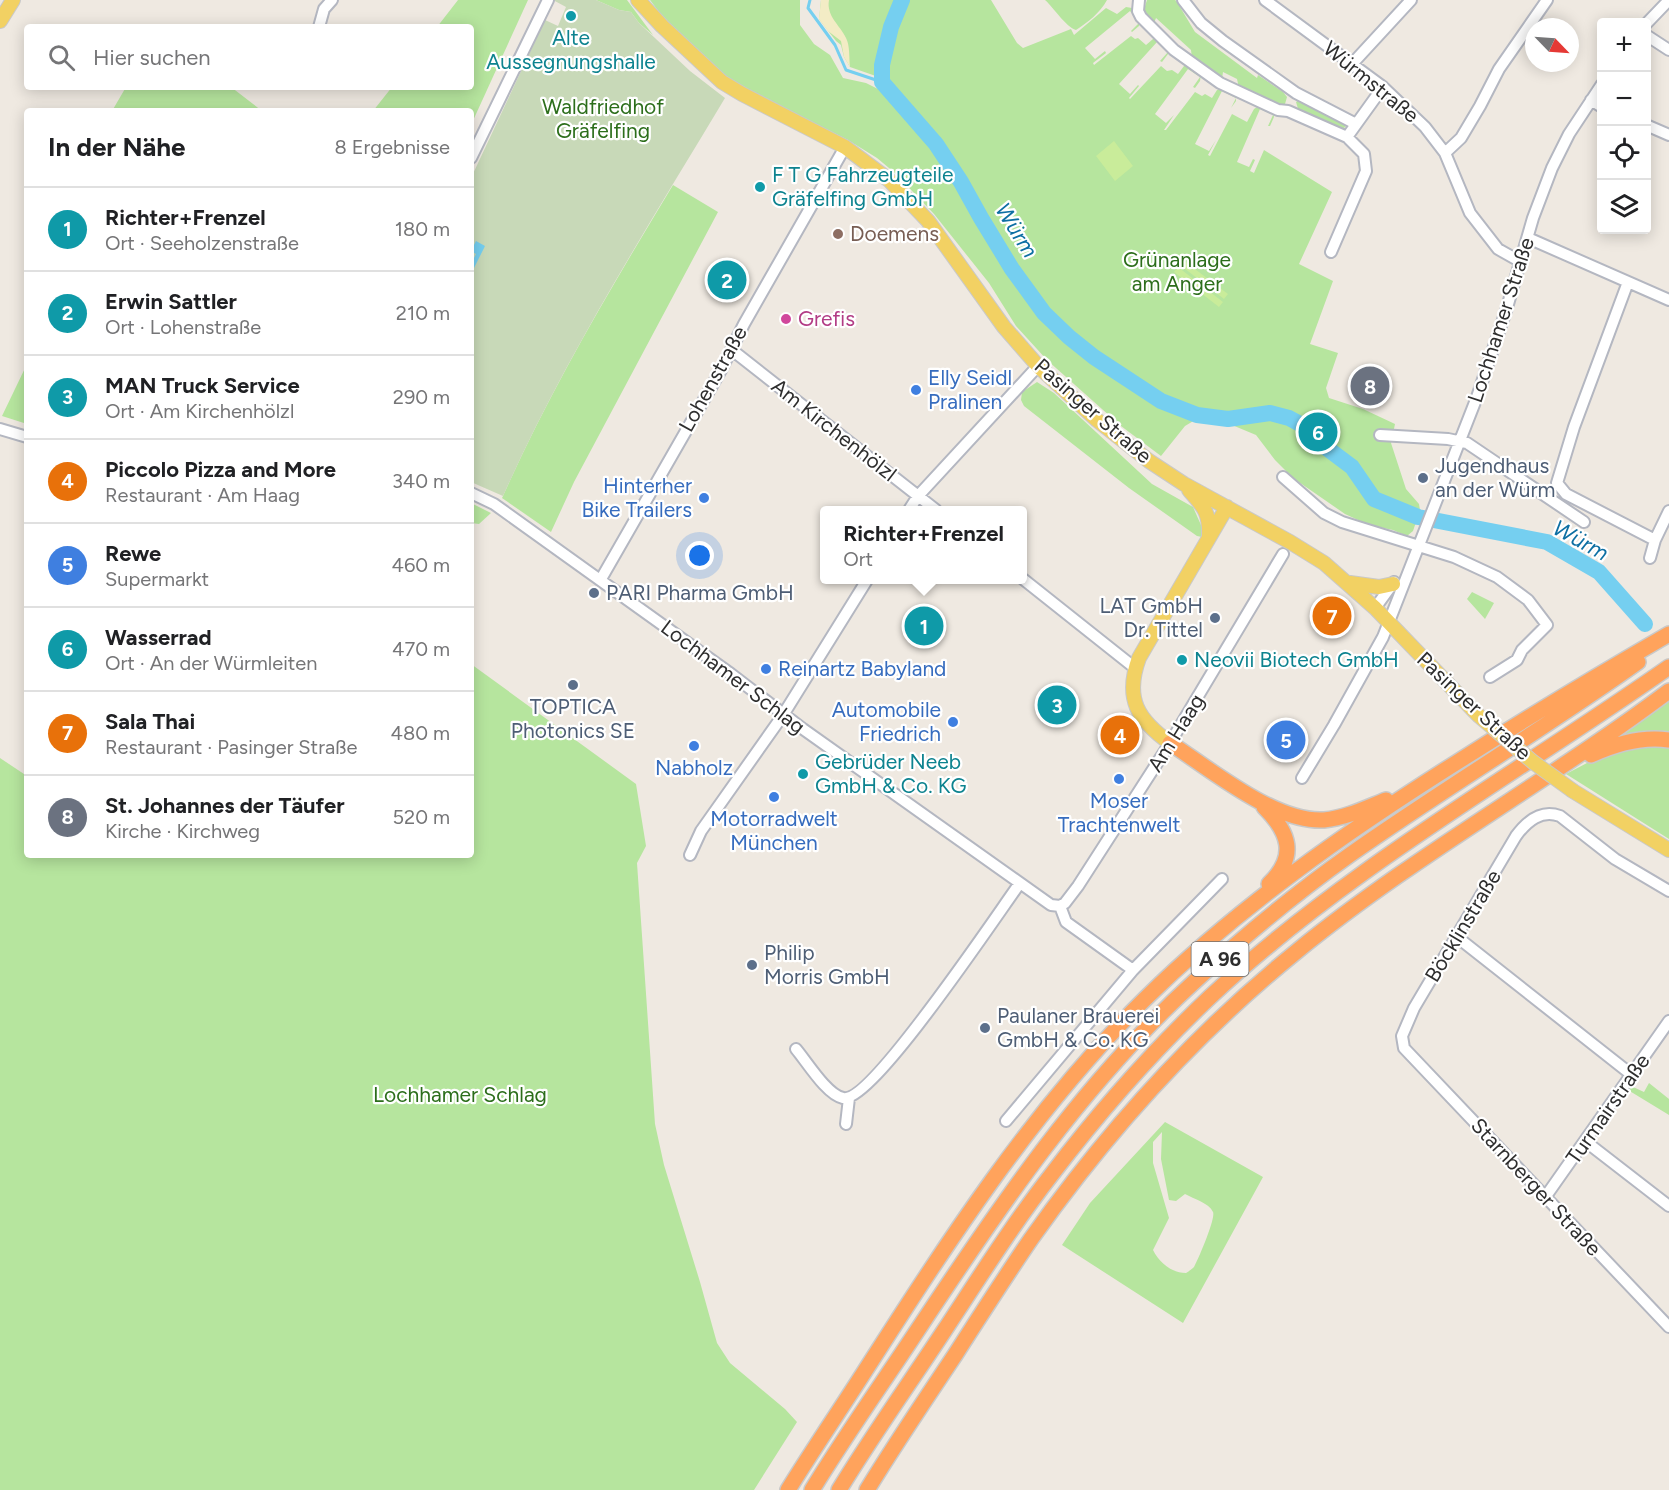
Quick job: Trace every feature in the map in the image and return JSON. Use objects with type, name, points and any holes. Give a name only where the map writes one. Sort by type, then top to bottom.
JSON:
[{"type":"highway","points":[[788,1490],[903,1312],[983,1194],[1048,1106],[1143,1000],[1244,910],[1349,833],[1530,716],[1669,634]]},
{"type":"highway","name":"A 96","points":[[812,1490],[999,1209],[1067,1118],[1122,1054],[1172,1002],[1275,913],[1350,855],[1601,688],[1669,639]]},
{"type":"highway","name":"A 96","points":[[839,1490],[1017,1222],[1051,1175],[1140,1066],[1212,996],[1327,899],[1669,667]]},
{"type":"highway","points":[[868,1487],[1032,1239],[1100,1148],[1159,1081],[1227,1012],[1296,951],[1375,891],[1558,770],[1669,691]]},
{"type":"highway","points":[[1558,770],[1602,750],[1622,744],[1647,739],[1669,740]]},
{"type":"highway","points":[[1170,742],[1255,799],[1284,830],[1287,850],[1281,870],[1244,910]]},
{"type":"highway","points":[[1255,799],[1297,817],[1325,820],[1355,813],[1416,788]]},
{"type":"main road","points":[[0,21],[13,0]]},
{"type":"main road","name":"Pasinger Straße","points":[[638,0],[662,26],[722,81],[742,94],[845,147],[872,166],[912,202],[928,220],[1004,327],[1038,366],[1096,420],[1132,449],[1184,484],[1324,563],[1375,608],[1478,715],[1533,762],[1573,791],[1669,850]]},
{"type":"main road","points":[[1184,484],[1206,512],[1209,538]]},
{"type":"main road","points":[[1170,742],[1150,728],[1139,714],[1134,692],[1135,668],[1227,507]]},
{"type":"main road","points":[[1348,583],[1379,587],[1393,584]]},
{"type":"street","points":[[320,24],[324,9],[332,0]]},
{"type":"street","points":[[474,152],[548,0]]},
{"type":"street","points":[[1139,0],[1138,11],[1146,22],[1174,50],[1212,78],[1278,110],[1287,111],[1347,137],[1364,154],[1366,171],[1331,252]]},
{"type":"street","points":[[1183,0],[1201,23],[1223,41],[1296,93],[1356,124]]},
{"type":"street","name":"Würmstraße","points":[[1265,0],[1383,87],[1425,127],[1445,153],[1470,213],[1498,249],[1521,262]]},
{"type":"street","points":[[1352,64],[1411,0]]},
{"type":"street","points":[[1445,153],[1461,138],[1499,69],[1547,0]]},
{"type":"street","points":[[1651,20],[1669,0]]},
{"type":"street","points":[[1651,38],[1669,50]]},
{"type":"street","points":[[1347,137],[1383,87]]},
{"type":"street","name":"Lochhamer Straße","points":[[1302,778],[1383,637],[1489,363],[1552,168],[1569,134],[1597,91]]},
{"type":"street","points":[[1287,111],[1296,93]]},
{"type":"street","points":[[1591,100],[1597,104]]},
{"type":"street","points":[[1649,126],[1669,135]]},
{"type":"street","name":"Lohenstraße","points":[[601,579],[845,147]]},
{"type":"street","points":[[1528,238],[1669,300]]},
{"type":"street","points":[[1628,282],[1557,483],[1566,494],[1655,540]]},
{"type":"street","name":"Am Kirchenhölzl","points":[[732,350],[931,506]]},
{"type":"street","points":[[912,506],[918,496],[1038,366]]},
{"type":"street","points":[[0,429],[24,436]]},
{"type":"street","points":[[1380,435],[1448,439],[1471,445],[1584,522]]},
{"type":"street","points":[[1283,477],[1324,513],[1342,522],[1454,557],[1497,577],[1528,600],[1547,625],[1522,650],[1517,660],[1490,677]]},
{"type":"street","name":"Lochhamer Schlag","points":[[474,494],[494,504],[601,579],[783,715],[1051,905],[1060,906],[1066,922],[1133,970]]},
{"type":"street","points":[[1650,558],[1655,540],[1669,510]]},
{"type":"street","name":"Am Haag","points":[[1060,906],[1078,886],[1170,742],[1283,554]]},
{"type":"street","name":"Lochhamer Straße","points":[[1375,608],[1412,561]]},
{"type":"street","points":[[1027,582],[1135,668]]},
{"type":"street","points":[[690,855],[701,831],[783,715],[864,584]]},
{"type":"street","name":"Böcklinstraße","points":[[1404,1048],[1402,1036],[1404,1029],[1457,937],[1523,826],[1542,814],[1551,813],[1560,816],[1615,859],[1669,891]]},
{"type":"street","points":[[1006,1121],[1133,970],[1222,879]]},
{"type":"street","points":[[796,1049],[831,1092],[842,1098],[849,1098],[870,1083],[901,1048],[1020,883]]},
{"type":"street","points":[[1457,937],[1632,1075]]},
{"type":"street","name":"Turmairstraße","points":[[1546,1196],[1669,1021]]},
{"type":"street","name":"Starnberger Straße","points":[[1404,1048],[1669,1327]]},
{"type":"street","points":[[846,1124],[849,1098]]},
{"type":"street","points":[[1585,1141],[1669,1206]]},
{"type":"green space","points":[[458,0],[528,0],[474,118],[474,108],[375,108],[390,90],[474,90],[474,24],[439,24]]},
{"type":"green space","name":"Waldfriedhof Gräfelfing","points":[[553,0],[596,0],[619,10],[631,12],[639,23],[690,71],[725,98],[580,343],[527,444],[503,496],[474,483],[474,172],[545,20],[558,26],[566,7]]},
{"type":"green space","points":[[596,0],[627,0],[653,35],[639,23],[631,12],[619,10]]},
{"type":"green space","name":"Grünanlage am Anger","points":[[650,0],[800,0],[800,25],[814,44],[830,55],[843,78],[866,83],[884,92],[914,128],[924,123],[916,116],[890,81],[850,67],[841,45],[819,19],[821,0],[991,0],[1017,43],[1023,48],[1071,29],[1074,35],[1106,8],[1117,14],[1126,7],[1132,8],[1141,20],[1139,26],[1132,32],[1139,23],[1130,11],[1085,48],[1095,59],[1105,51],[1106,53],[1093,63],[1094,65],[1131,36],[1138,38],[1146,45],[1153,39],[1159,38],[1170,48],[1168,54],[1162,62],[1160,61],[1168,52],[1157,42],[1119,84],[1130,94],[1139,86],[1130,99],[1161,66],[1167,71],[1172,70],[1178,74],[1188,64],[1201,74],[1200,81],[1195,88],[1193,87],[1200,77],[1188,69],[1155,114],[1166,123],[1174,115],[1164,130],[1195,92],[1212,98],[1217,90],[1223,87],[1236,94],[1236,98],[1222,91],[1195,144],[1209,151],[1216,140],[1208,155],[1210,156],[1232,114],[1247,122],[1254,109],[1260,105],[1273,111],[1274,117],[1268,126],[1273,115],[1260,109],[1237,162],[1249,167],[1253,159],[1255,160],[1250,171],[1254,173],[1264,150],[1332,192],[1299,264],[1333,281],[1310,344],[1338,353],[1326,388],[1329,398],[1363,409],[1395,424],[1391,443],[1406,489],[1419,504],[1420,510],[1413,531],[1407,536],[1393,530],[1369,525],[1345,514],[1293,478],[1275,460],[1256,435],[1232,425],[1195,420],[1185,426],[1161,456],[1121,426],[1047,360],[1016,326],[989,283],[934,214],[895,173],[877,158],[848,140],[760,96],[726,76],[666,21]]},
{"type":"green space","points":[[1045,0],[1107,0],[1093,17],[1076,30],[1064,21]]},
{"type":"green space","points":[[1147,0],[1175,0],[1180,4],[1195,32],[1257,78],[1258,75],[1283,92],[1287,97],[1285,104],[1281,106],[1239,88],[1237,79],[1223,72],[1222,79],[1192,58],[1191,50],[1156,18],[1154,23],[1143,12]]},
{"type":"green space","points":[[124,90],[235,90],[258,108],[114,108]]},
{"type":"green space","points":[[1301,99],[1344,122],[1346,126],[1341,131],[1299,112],[1296,102]]},
{"type":"green space","points":[[1114,141],[1133,166],[1115,181],[1096,156]]},
{"type":"green space","points":[[673,185],[718,212],[574,482],[551,532],[502,498],[562,377],[605,299]]},
{"type":"green space","points":[[1183,260],[1228,294],[1224,299],[1180,265]]},
{"type":"green space","points":[[1178,267],[1223,302],[1219,307],[1174,272]]},
{"type":"green space","points":[[24,370],[24,423],[2,416]]},
{"type":"green space","points":[[1037,382],[1054,393],[1152,484],[1193,507],[1201,525],[1202,537],[1197,536],[1129,488],[1024,406],[1021,400],[1022,392]]},
{"type":"green space","points":[[474,504],[491,513],[479,524],[474,523]]},
{"type":"green space","points":[[1472,592],[1494,603],[1485,619],[1467,599]]},
{"type":"green space","name":"Lochhamer Schlag","points":[[474,666],[636,784],[646,846],[637,863],[655,1124],[664,1165],[717,1343],[730,1363],[785,1409],[797,1422],[754,1490],[0,1490],[0,758],[24,774],[24,858],[474,858]]},
{"type":"green space","points":[[1669,700],[1669,735],[1618,738]]},
{"type":"green space","points":[[1647,743],[1669,745],[1669,839],[1566,774],[1608,752]]},
{"type":"green space","points":[[1649,1083],[1669,1099],[1669,1115],[1628,1090],[1631,1086],[1644,1092]]},
{"type":"green space","points":[[1165,1122],[1263,1177],[1183,1323],[1062,1245],[1090,1203]],"holes":[[[1162,1132],[1161,1159],[1169,1200],[1176,1201],[1185,1194],[1205,1204],[1213,1212],[1199,1256],[1194,1267],[1186,1273],[1166,1266],[1153,1250],[1169,1218],[1153,1163],[1153,1142]]]},
{"type":"sand","points":[[821,0],[829,0],[831,16],[847,41],[850,67],[844,57],[841,41],[828,31],[819,19]]},
{"type":"water","points":[[476,241],[485,246],[474,268],[476,254],[474,245]]},
{"type":"waterway","name":"Würm","points":[[810,0],[808,8],[835,45],[846,70],[882,82]]},
{"type":"waterway","name":"Würm","points":[[902,0],[891,27],[882,65],[882,82],[936,144],[1012,269],[1044,313],[1069,337],[1094,357],[1161,401],[1197,415],[1228,419],[1270,413],[1289,418],[1302,425],[1312,437],[1352,467],[1374,499],[1418,517],[1547,542],[1599,572],[1645,624]]},
{"type":"place","name":"Alte Aussegnungshalle","points":[[571,16]]},
{"type":"place","name":"F T G Fahrzeugteile Gräfelfing GmbH","points":[[760,187]]},
{"type":"place","name":"Doemens","points":[[838,234]]},
{"type":"place","name":"Erwin Sattler","points":[[727,280]]},
{"type":"place","name":"Grefis","points":[[786,319]]},
{"type":"place","name":"St. Johannes der Täufer","points":[[1370,386]]},
{"type":"place","name":"Elly Seidl Pralinen","points":[[916,390]]},
{"type":"place","name":"Wasserrad","points":[[1318,432]]},
{"type":"place","name":"Jugendhaus an der Würm","points":[[1423,478]]},
{"type":"place","name":"Hinterher Bike Trailers","points":[[704,498]]},
{"type":"place","name":"PARI Pharma GmbH","points":[[594,593]]},
{"type":"place","name":"Sala Thai","points":[[1332,616]]},
{"type":"place","name":"LAT GmbH Dr. Tittel","points":[[1215,618]]},
{"type":"place","name":"Richter+Frenzel","points":[[924,626]]},
{"type":"place","name":"Neovii Biotech GmbH","points":[[1182,660]]},
{"type":"place","name":"Reinartz Babyland","points":[[766,669]]},
{"type":"place","name":"TOPTICA Photonics SE","points":[[573,685]]},
{"type":"place","name":"MAN Truck Service","points":[[1057,705]]},
{"type":"place","name":"Automobile Friedrich","points":[[953,722]]},
{"type":"place","name":"Piccolo Pizza and More","points":[[1120,735]]},
{"type":"place","name":"Rewe","points":[[1286,740]]},
{"type":"place","name":"Nabholz","points":[[694,746]]},
{"type":"place","name":"Gebrüder Neeb GmbH & Co. KG","points":[[803,774]]},
{"type":"place","name":"Moser Trachtenwelt","points":[[1119,779]]},
{"type":"place","name":"Motorradwelt München","points":[[774,797]]},
{"type":"place","name":"Philip Morris GmbH","points":[[752,965]]},
{"type":"place","name":"Paulaner Brauerei GmbH & Co. KG","points":[[985,1028]]}]
